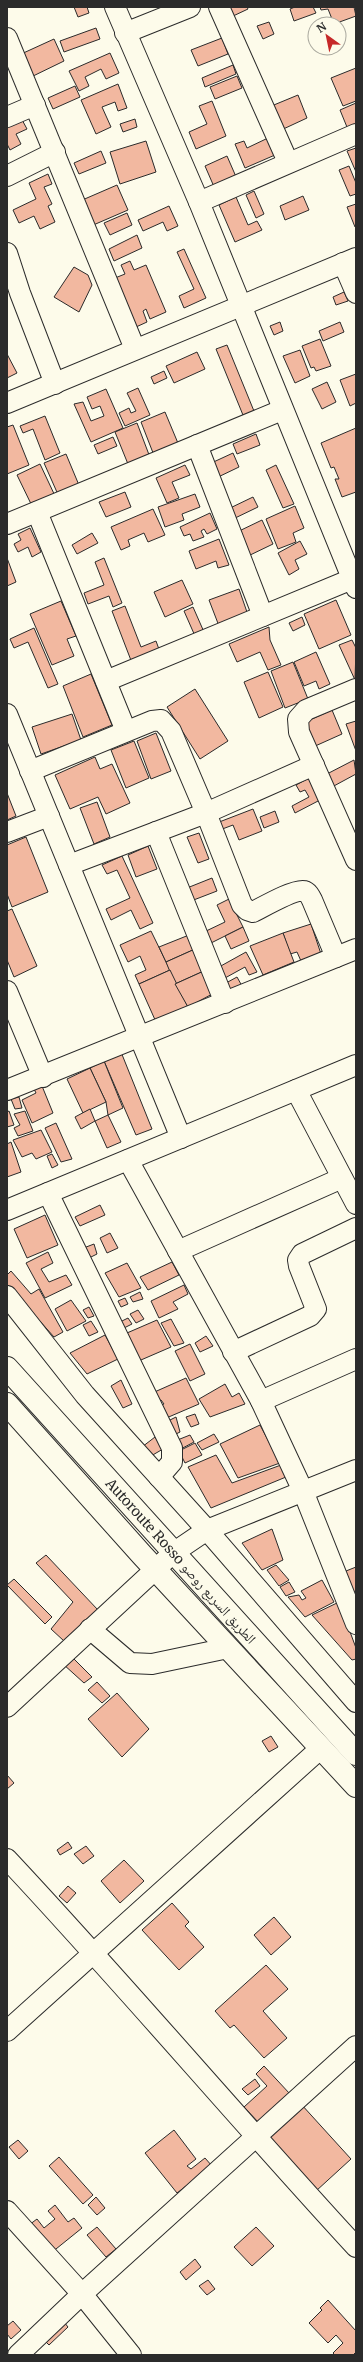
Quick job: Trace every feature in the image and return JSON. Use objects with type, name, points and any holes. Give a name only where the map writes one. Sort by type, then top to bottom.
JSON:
[{"type":"highway","name":"Autoroute Rosso الطريق السريع روصو","points":[[7,1368],[356,1754]]},
{"type":"highway","name":"Autoroute Rosso الطريق السريع روصو","points":[[7,1404],[155,1569],[356,1786]]},
{"type":"street","points":[[106,680],[263,616],[354,583],[282,410],[199,202],[115,7]]},
{"type":"street","points":[[125,33],[190,7]]},
{"type":"street","points":[[219,7],[288,162]]},
{"type":"street","points":[[7,38],[135,349]]},
{"type":"street","points":[[7,117],[35,105]]},
{"type":"street","points":[[199,202],[288,162],[356,134]]},
{"type":"street","points":[[7,176],[55,152]]},
{"type":"street","points":[[7,253],[14,296],[56,384]]},
{"type":"street","points":[[7,403],[56,384],[135,349],[350,260],[356,293]]},
{"type":"street","points":[[7,524],[282,410]]},
{"type":"street","points":[[197,445],[263,616]]},
{"type":"street","points":[[37,512],[126,731]]},
{"type":"street","points":[[356,689],[306,710],[298,719],[299,732],[356,860]]},
{"type":"street","points":[[8,719],[182,1138]]},
{"type":"street","points":[[30,770],[152,721],[161,720],[166,723],[206,813],[242,905],[246,910],[253,912],[302,890],[307,892],[312,900],[336,957]]},
{"type":"street","points":[[69,865],[206,813],[314,765]]},
{"type":"street","points":[[7,832],[49,816]]},
{"type":"street","points":[[156,832],[225,1003]]},
{"type":"street","points":[[7,1090],[140,1038],[356,949]]},
{"type":"street","points":[[7,991],[43,1077]]},
{"type":"street","points":[[7,1210],[356,1065]]},
{"type":"street","points":[[296,1090],[356,1204]]},
{"type":"street","points":[[128,1160],[261,1401],[303,1491],[356,1624]]},
{"type":"street","points":[[178,1251],[342,1178]]},
{"type":"street","points":[[48,1193],[172,1448],[172,1462],[159,1477]]},
{"type":"street","points":[[233,1352],[310,1316],[316,1309],[298,1260],[302,1254],[356,1228]]},
{"type":"street","points":[[7,1296],[85,1395],[207,1530],[356,1702]]},
{"type":"street","points":[[261,1401],[356,1359]]},
{"type":"street","points":[[7,1707],[173,1553],[207,1530],[356,1470]]},
{"type":"street","points":[[90,1629],[130,1663],[152,1664],[228,1648]]},
{"type":"street","points":[[7,2031],[321,1748]]},
{"type":"street","points":[[7,1859],[94,1952],[255,2137],[356,2247]]},
{"type":"street","points":[[18,2355],[82,2294],[356,2046]]},
{"type":"street","points":[[7,2210],[82,2294],[131,2355]]},
{"type":"building","points":[[74,7],[87,7],[89,13],[78,17]]},
{"type":"building","points":[[232,7],[247,7],[248,9],[231,17],[228,9]]},
{"type":"building","points":[[295,7],[313,7],[316,13],[294,21],[290,9]]},
{"type":"building","points":[[320,7],[354,7],[356,16],[347,19],[347,16],[331,16],[328,9],[321,10]]},
{"type":"building","points":[[269,22],[274,34],[263,39],[257,26]]},
{"type":"building","points":[[96,28],[100,39],[64,52],[60,41]]},
{"type":"building","points":[[222,38],[228,54],[198,66],[191,50]]},
{"type":"building","points":[[54,39],[64,61],[29,78],[19,55]]},
{"type":"building","points":[[110,53],[119,73],[106,79],[101,69],[85,77],[89,86],[79,91],[69,71]]},
{"type":"building","points":[[233,65],[236,74],[205,87],[202,78]]},
{"type":"building","points":[[356,68],[356,101],[343,106],[331,78]]},
{"type":"building","points":[[237,76],[242,88],[215,99],[210,87]]},
{"type":"building","points":[[118,84],[127,108],[118,111],[115,102],[102,107],[111,127],[96,134],[81,100]]},
{"type":"building","points":[[75,86],[80,97],[53,109],[48,98]]},
{"type":"building","points":[[298,95],[307,118],[279,131],[269,107]]},
{"type":"building","points":[[212,101],[226,136],[196,149],[189,132],[207,124],[199,106]]},
{"type":"building","points":[[356,103],[356,130],[349,132],[340,110]]},
{"type":"building","points":[[20,116],[27,129],[16,134],[21,144],[10,150],[7,144],[7,123]]},
{"type":"building","points":[[135,119],[137,127],[123,132],[120,124]]},
{"type":"building","points":[[268,138],[275,155],[245,168],[235,144],[244,141],[247,148]]},
{"type":"building","points":[[146,141],[156,172],[120,184],[110,152]]},
{"type":"building","points":[[356,148],[356,172],[347,151]]},
{"type":"building","points":[[101,151],[106,163],[79,174],[74,163]]},
{"type":"building","points":[[227,156],[237,179],[215,189],[205,166]]},
{"type":"building","points":[[349,166],[356,183],[356,194],[350,196],[339,170]]},
{"type":"building","points":[[48,174],[52,184],[44,187],[52,204],[48,206],[55,222],[40,229],[34,216],[19,223],[13,210],[36,199],[29,183]]},
{"type":"building","points":[[117,185],[128,210],[91,226],[80,201]]},
{"type":"building","points":[[254,191],[264,214],[256,218],[246,195]]},
{"type":"building","points":[[303,196],[309,210],[285,220],[280,206]]},
{"type":"building","points":[[236,197],[248,225],[257,221],[262,230],[235,242],[219,205]]},
{"type":"building","points":[[356,204],[356,226],[355,227],[347,207]]},
{"type":"building","points":[[169,206],[178,226],[167,231],[163,222],[143,231],[138,220]]},
{"type":"building","points":[[127,213],[132,225],[110,235],[104,223]]},
{"type":"building","points":[[137,235],[142,248],[114,261],[109,249]]},
{"type":"building","points":[[184,249],[206,298],[184,308],[179,296],[194,289],[177,252]]},
{"type":"building","points":[[130,261],[134,270],[146,265],[166,312],[150,319],[146,309],[143,311],[147,322],[136,327],[115,278],[125,274],[121,265]]},
{"type":"building","points":[[74,267],[88,275],[92,285],[79,312],[54,297]]},
{"type":"building","points":[[344,292],[348,301],[336,305],[333,297]]},
{"type":"building","points":[[280,322],[283,331],[274,335],[270,326]]},
{"type":"building","points":[[340,322],[344,332],[323,341],[319,331]]},
{"type":"building","points":[[320,339],[331,366],[316,371],[314,367],[311,368],[302,346]]},
{"type":"building","points":[[227,345],[256,416],[245,420],[216,349]]},
{"type":"building","points":[[300,350],[310,376],[295,383],[283,356]]},
{"type":"building","points":[[197,352],[205,369],[174,383],[166,366]]},
{"type":"building","points":[[7,354],[17,373],[7,378]]},
{"type":"building","points":[[164,371],[167,378],[154,384],[151,377]]},
{"type":"building","points":[[356,374],[356,403],[350,406],[340,380]]},
{"type":"building","points":[[327,382],[336,402],[322,409],[312,389]]},
{"type":"building","points":[[138,388],[150,415],[125,426],[119,413],[129,408],[131,413],[136,411],[127,393]]},
{"type":"building","points":[[106,389],[123,428],[91,442],[74,404],[83,402],[91,421],[104,416],[100,406],[92,409],[87,397]]},
{"type":"building","points":[[165,412],[180,448],[155,458],[141,422]]},
{"type":"building","points":[[45,416],[60,453],[45,460],[33,429],[23,433],[20,426]]},
{"type":"building","points":[[137,423],[151,460],[130,469],[115,432]]},
{"type":"building","points":[[13,425],[29,465],[7,474],[7,427]]},
{"type":"building","points":[[356,428],[356,492],[342,497],[335,479],[339,479],[334,467],[331,468],[321,443]]},
{"type":"building","points":[[256,434],[260,445],[237,454],[233,444]]},
{"type":"building","points":[[113,437],[117,446],[98,454],[94,445]]},
{"type":"building","points":[[233,453],[239,467],[214,479],[207,465]]},
{"type":"building","points":[[66,454],[81,490],[60,499],[44,463]]},
{"type":"building","points":[[40,464],[56,498],[33,508],[17,475]]},
{"type":"building","points":[[185,465],[190,475],[172,482],[179,498],[167,503],[156,478]]},
{"type":"building","points":[[276,465],[294,504],[283,508],[266,470]]},
{"type":"building","points":[[125,492],[131,507],[106,517],[99,502]]},
{"type":"building","points":[[195,494],[200,507],[182,514],[184,520],[165,527],[158,507]]},
{"type":"building","points":[[253,497],[258,507],[231,520],[226,510]]},
{"type":"building","points":[[295,506],[304,528],[293,533],[296,542],[278,549],[266,519]]},
{"type":"building","points":[[153,509],[165,535],[148,542],[144,533],[128,540],[130,546],[121,550],[111,527]]},
{"type":"building","points":[[210,513],[217,529],[207,534],[204,529],[201,531],[204,537],[193,541],[190,534],[184,536],[180,527]]},
{"type":"building","points":[[262,520],[273,544],[246,557],[235,533]]},
{"type":"building","points":[[30,528],[41,552],[32,557],[28,547],[18,552],[14,544],[21,540],[18,534]]},
{"type":"building","points":[[92,533],[98,543],[77,554],[72,545]]},
{"type":"building","points":[[219,539],[229,565],[218,568],[216,561],[196,569],[189,551]]},
{"type":"building","points":[[300,541],[307,554],[295,560],[299,569],[289,575],[278,553]]},
{"type":"building","points":[[7,558],[16,582],[7,586]]},
{"type":"building","points":[[104,558],[122,603],[113,607],[109,596],[88,604],[84,593],[104,585],[95,562]]},
{"type":"building","points":[[182,580],[193,604],[165,617],[154,592]]},
{"type":"building","points":[[239,589],[248,615],[219,626],[209,600]]},
{"type":"building","points":[[336,600],[351,635],[319,649],[304,614]]},
{"type":"building","points":[[61,601],[76,636],[67,639],[74,656],[52,665],[30,614]]},
{"type":"building","points":[[125,606],[141,647],[156,641],[160,652],[132,663],[112,611]]},
{"type":"building","points":[[193,607],[204,632],[195,636],[184,611]]},
{"type":"building","points":[[302,617],[305,625],[293,631],[289,623]]},
{"type":"building","points":[[269,627],[270,640],[281,665],[268,670],[260,652],[237,662],[229,644]]},
{"type":"building","points":[[34,628],[58,684],[48,688],[28,642],[14,648],[10,639]]},
{"type":"building","points":[[352,640],[356,648],[355,680],[339,645]]},
{"type":"building","points":[[316,652],[330,684],[319,689],[316,681],[304,686],[294,662]]},
{"type":"building","points":[[293,662],[308,699],[285,708],[271,671]]},
{"type":"building","points":[[268,672],[283,707],[259,718],[244,682]]},
{"type":"building","points":[[91,674],[112,725],[83,737],[63,686]]},
{"type":"building","points":[[195,689],[228,741],[200,759],[167,707]]},
{"type":"building","points":[[332,710],[342,734],[313,747],[303,723]]},
{"type":"building","points":[[72,714],[81,740],[41,754],[32,727]]},
{"type":"building","points":[[356,721],[356,751],[346,724]]},
{"type":"building","points":[[156,733],[171,771],[151,779],[137,741]]},
{"type":"building","points":[[134,741],[149,778],[126,788],[111,750]]},
{"type":"building","points":[[95,757],[100,769],[112,764],[130,803],[106,814],[98,797],[70,809],[55,775]]},
{"type":"building","points":[[354,760],[356,774],[332,787],[325,775]]},
{"type":"building","points":[[309,778],[320,800],[295,813],[292,806],[309,797],[305,790],[300,792],[296,785]]},
{"type":"building","points":[[7,793],[16,816],[7,820]]},
{"type":"building","points":[[97,802],[110,837],[94,844],[80,808]]},
{"type":"building","points":[[253,809],[262,831],[239,840],[233,825],[217,831],[214,824]]},
{"type":"building","points":[[275,811],[279,822],[264,828],[260,817]]},
{"type":"building","points":[[199,833],[209,859],[198,863],[187,837]]},
{"type":"building","points":[[26,837],[48,892],[12,907],[7,894],[7,845]]},
{"type":"building","points":[[148,846],[157,869],[136,877],[128,855]]},
{"type":"building","points":[[122,856],[153,923],[140,929],[131,910],[111,920],[106,909],[130,898],[117,870],[107,874],[102,865]]},
{"type":"building","points":[[212,878],[217,891],[191,901],[187,888]]},
{"type":"building","points":[[229,899],[243,927],[209,944],[204,932],[225,922],[217,905]]},
{"type":"building","points":[[12,909],[37,966],[14,977],[7,960],[7,911]]},
{"type":"building","points":[[311,924],[321,954],[301,961],[297,952],[290,954],[283,933]]},
{"type":"building","points":[[243,927],[249,941],[231,949],[225,936]]},
{"type":"building","points":[[151,931],[170,970],[139,984],[135,975],[146,970],[140,956],[128,962],[120,945]]},
{"type":"building","points":[[283,933],[294,962],[263,975],[250,946]]},
{"type":"building","points":[[189,935],[195,949],[166,962],[159,947]]},
{"type":"building","points":[[195,949],[206,970],[175,984],[166,962]]},
{"type":"building","points":[[246,952],[257,972],[249,975],[245,967],[225,978],[219,967]]},
{"type":"building","points":[[170,970],[188,1007],[156,1022],[139,984]]},
{"type":"building","points":[[206,970],[216,992],[188,1007],[175,984]]},
{"type":"building","points":[[237,977],[242,986],[230,992],[226,983]]},
{"type":"building","points":[[121,1052],[152,1129],[136,1135],[104,1061]]},
{"type":"building","points":[[104,1061],[123,1108],[108,1115],[106,1102],[90,1068]]},
{"type":"building","points":[[90,1068],[106,1102],[83,1113],[67,1079]]},
{"type":"building","points":[[42,1086],[53,1113],[32,1123],[22,1100],[36,1093],[34,1089]]},
{"type":"building","points":[[19,1097],[22,1108],[15,1109],[11,1099]]},
{"type":"building","points":[[90,1109],[95,1121],[81,1129],[75,1117]]},
{"type":"building","points":[[9,1111],[14,1125],[7,1127],[7,1112]]},
{"type":"building","points":[[25,1111],[33,1131],[18,1136],[14,1128],[20,1125],[14,1114]]},
{"type":"building","points":[[108,1115],[121,1142],[107,1148],[95,1121]]},
{"type":"building","points":[[56,1123],[72,1159],[61,1162],[45,1128]]},
{"type":"building","points":[[41,1130],[52,1152],[36,1159],[32,1153],[22,1157],[13,1140]]},
{"type":"building","points":[[11,1142],[21,1172],[7,1177],[7,1144]]},
{"type":"building","points":[[52,1154],[58,1165],[52,1168],[47,1156]]},
{"type":"building","points":[[100,1205],[105,1215],[80,1226],[75,1217]]},
{"type":"building","points":[[45,1215],[58,1245],[27,1258],[14,1229]]},
{"type":"building","points":[[110,1233],[118,1248],[107,1253],[100,1238]]},
{"type":"building","points":[[94,1244],[97,1254],[85,1260],[81,1249]]},
{"type":"building","points":[[48,1252],[53,1263],[41,1269],[49,1282],[66,1275],[72,1285],[45,1298],[26,1263]]},
{"type":"building","points":[[172,1262],[179,1275],[148,1290],[140,1277]]},
{"type":"building","points":[[127,1263],[141,1288],[119,1297],[105,1273]]},
{"type":"building","points":[[11,1271],[31,1294],[39,1289],[63,1332],[54,1337],[7,1284],[7,1275]]},
{"type":"building","points":[[184,1285],[188,1294],[173,1302],[178,1309],[159,1318],[151,1301]]},
{"type":"building","points":[[140,1292],[143,1299],[133,1302],[130,1297]]},
{"type":"building","points":[[125,1298],[128,1304],[121,1307],[118,1301]]},
{"type":"building","points":[[71,1300],[86,1321],[67,1331],[55,1309]]},
{"type":"building","points":[[89,1307],[94,1316],[88,1318],[83,1310]]},
{"type":"building","points":[[138,1310],[144,1319],[136,1323],[130,1314]]},
{"type":"building","points":[[128,1318],[132,1324],[122,1329],[118,1323]]},
{"type":"building","points":[[171,1319],[184,1343],[174,1346],[161,1323]]},
{"type":"building","points":[[157,1320],[171,1347],[134,1363],[120,1336]]},
{"type":"building","points":[[91,1321],[98,1332],[89,1336],[83,1325]]},
{"type":"building","points":[[105,1335],[118,1359],[87,1374],[70,1353]]},
{"type":"building","points":[[206,1336],[213,1346],[200,1352],[195,1343]]},
{"type":"building","points":[[190,1344],[205,1374],[190,1381],[175,1351]]},
{"type":"building","points":[[186,1378],[199,1404],[164,1419],[156,1407],[164,1404],[161,1400],[154,1403],[150,1394]]},
{"type":"building","points":[[121,1380],[132,1404],[123,1408],[111,1386]]},
{"type":"building","points":[[225,1384],[232,1397],[239,1393],[245,1404],[210,1417],[199,1399]]},
{"type":"building","points":[[195,1414],[199,1424],[191,1427],[186,1417]]},
{"type":"building","points":[[176,1417],[180,1432],[172,1436],[166,1422]]},
{"type":"building","points":[[260,1425],[280,1463],[238,1478],[220,1444]]},
{"type":"building","points":[[214,1434],[219,1442],[202,1450],[197,1443]]},
{"type":"building","points":[[190,1435],[194,1442],[179,1450],[175,1441]]},
{"type":"building","points":[[155,1437],[163,1449],[151,1456],[142,1447]]},
{"type":"building","points":[[195,1443],[202,1455],[185,1463],[179,1451]]},
{"type":"building","points":[[216,1455],[232,1483],[281,1465],[286,1477],[211,1508],[188,1467]]},
{"type":"building","points":[[272,1529],[283,1560],[262,1570],[242,1543]]},
{"type":"building","points":[[46,1555],[98,1610],[64,1641],[51,1629],[73,1602],[36,1563]]},
{"type":"building","points":[[276,1565],[289,1580],[279,1586],[267,1570]]},
{"type":"building","points":[[356,1567],[356,1600],[341,1573]]},
{"type":"building","points":[[14,1579],[52,1617],[45,1624],[7,1585]]},
{"type":"building","points":[[322,1580],[334,1602],[305,1617],[288,1597],[299,1595],[302,1600],[306,1598],[301,1591]]},
{"type":"building","points":[[289,1582],[295,1592],[286,1596],[280,1587]]},
{"type":"building","points":[[339,1602],[356,1648],[356,1659],[352,1660],[312,1615]]},
{"type":"building","points":[[72,1657],[92,1677],[84,1683],[63,1664]]},
{"type":"building","points":[[97,1682],[110,1696],[102,1703],[88,1690]]},
{"type":"building","points":[[117,1693],[149,1729],[122,1757],[88,1719]]},
{"type":"building","points":[[271,1736],[278,1747],[269,1752],[262,1741]]},
{"type":"building","points":[[7,1775],[14,1783],[7,1789]]},
{"type":"building","points":[[68,1842],[72,1848],[60,1855],[57,1850]]},
{"type":"building","points":[[86,1846],[94,1856],[83,1864],[74,1854]]},
{"type":"building","points":[[124,1860],[144,1881],[120,1903],[101,1881]]},
{"type":"building","points":[[68,1886],[76,1893],[67,1903],[59,1896]]},
{"type":"building","points":[[172,1903],[189,1922],[185,1926],[204,1947],[179,1970],[142,1930]]},
{"type":"building","points":[[274,1917],[291,1937],[271,1955],[254,1935]]},
{"type":"building","points":[[266,1965],[288,1989],[263,2011],[287,2038],[264,2058],[234,2025],[230,2028],[215,2011]]},
{"type":"building","points":[[264,2066],[290,2094],[259,2123],[244,2107],[267,2086],[256,2074]]},
{"type":"building","points":[[255,2079],[260,2086],[248,2095],[242,2089]]},
{"type":"building","points":[[301,2104],[351,2159],[316,2191],[266,2135]]},
{"type":"building","points":[[174,2130],[196,2159],[187,2166],[191,2169],[205,2158],[212,2166],[177,2193],[145,2153]]},
{"type":"building","points":[[18,2140],[28,2151],[19,2159],[9,2147]]},
{"type":"building","points":[[59,2157],[93,2195],[83,2204],[49,2166]]},
{"type":"building","points":[[96,2197],[105,2208],[97,2215],[88,2205]]},
{"type":"building","points":[[55,2205],[68,2222],[74,2218],[82,2228],[51,2253],[29,2225],[37,2219],[44,2228],[55,2219],[48,2211]]},
{"type":"building","points":[[97,2227],[116,2249],[106,2257],[87,2235]]},
{"type":"building","points":[[256,2227],[274,2246],[252,2266],[234,2247]]},
{"type":"building","points":[[195,2259],[201,2267],[186,2280],[180,2272]]},
{"type":"building","points":[[208,2280],[215,2289],[207,2295],[199,2286]]},
{"type":"building","points":[[328,2300],[356,2331],[356,2352],[353,2355],[335,2355],[333,2353],[343,2343],[336,2335],[328,2343],[309,2323],[322,2310],[320,2308]]},
{"type":"building","points":[[13,2321],[21,2330],[11,2339],[7,2334],[7,2326]]},
{"type":"building","points":[[64,2322],[68,2327],[49,2345],[44,2340]]}]
